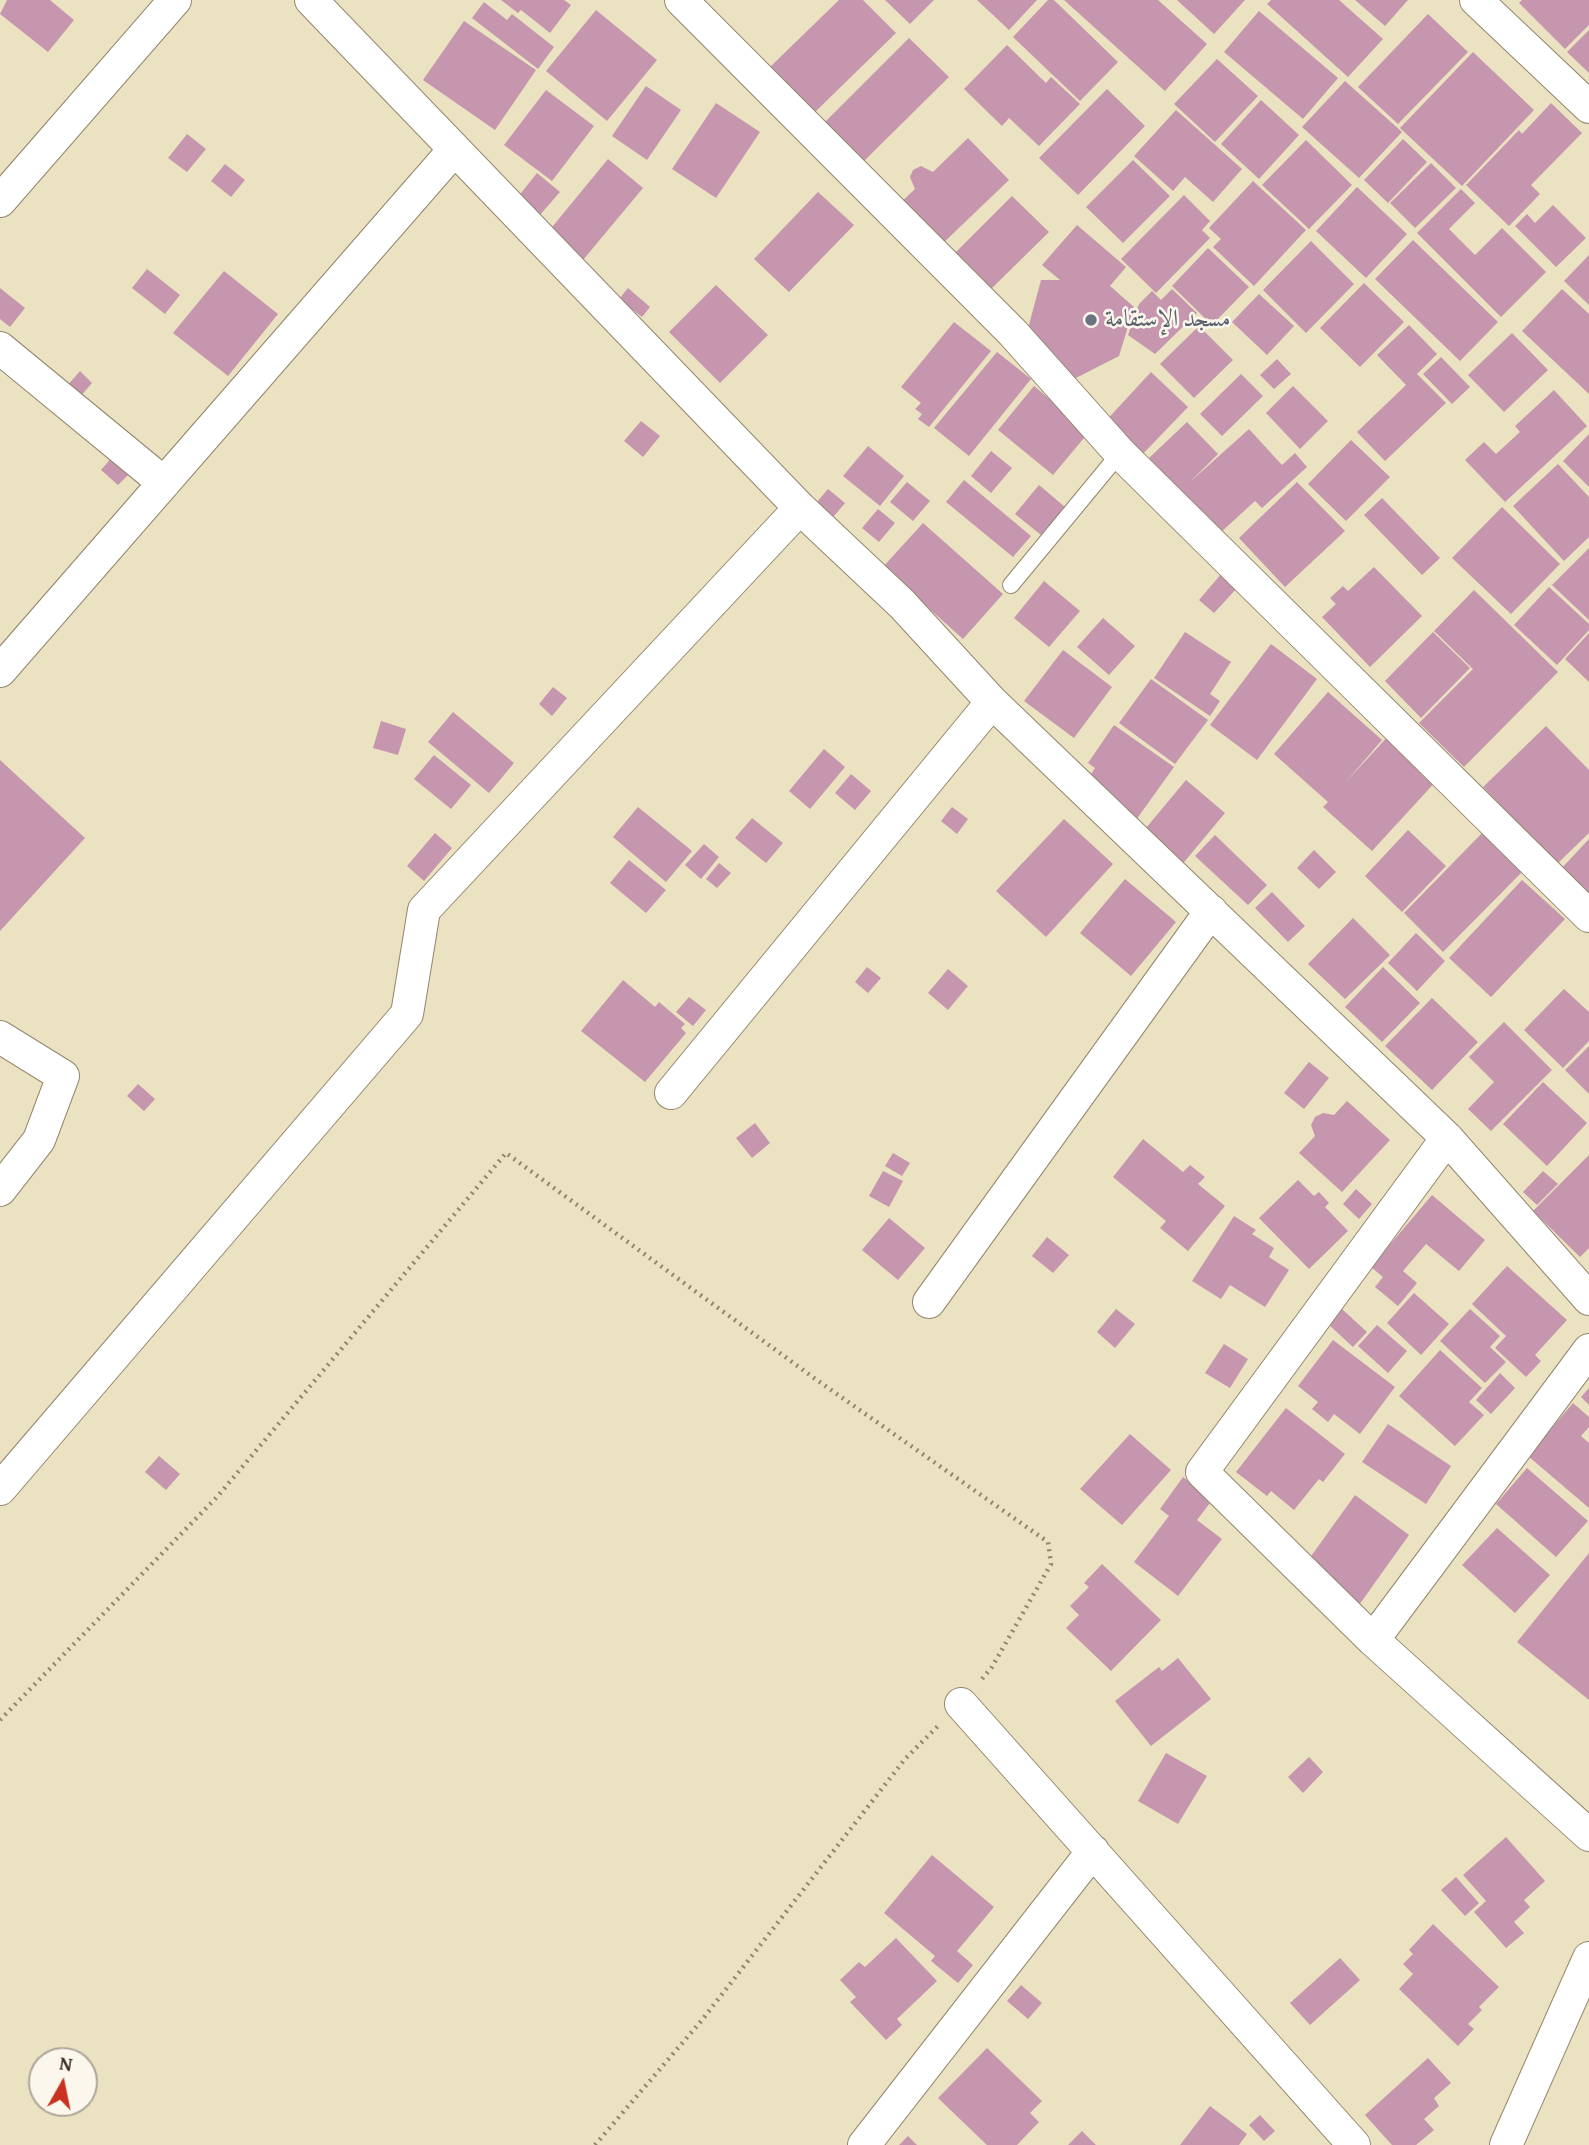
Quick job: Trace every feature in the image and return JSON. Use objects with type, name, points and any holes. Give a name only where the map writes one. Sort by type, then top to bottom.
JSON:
[{"type":"street","points":[[0,201],[175,0]]},
{"type":"street","points":[[311,0],[800,508],[902,604],[992,702],[1447,1138],[1589,1299]]},
{"type":"street","points":[[681,0],[1013,333],[1119,453],[1589,916]]},
{"type":"street","points":[[1476,0],[1589,107]]},
{"type":"street","points":[[0,671],[454,150]]},
{"type":"street","points":[[0,348],[164,483]]},
{"type":"street","points":[[0,1489],[407,1014],[424,910],[800,508]]},
{"type":"street","points":[[671,1093],[992,702]]},
{"type":"street","points":[[929,1302],[1211,911]]},
{"type":"street","points":[[0,1037],[64,1076],[39,1140],[0,1190]]},
{"type":"street","points":[[1447,1138],[1202,1472],[1373,1640],[1589,1835]]},
{"type":"street","points":[[1373,1640],[1589,1350]]},
{"type":"street","points":[[961,1704],[1354,2145]]},
{"type":"street","points":[[864,2145],[1093,1851]]},
{"type":"street","points":[[1506,2145],[1589,1958]]},
{"type":"lane","points":[[1011,584],[1119,453]]},
{"type":"path","points":[[0,1720],[217,1497],[506,1153],[814,1378],[1048,1542],[1051,1564],[992,1667],[961,1704],[905,1759],[702,2020],[595,2145]]},
{"type":"building","points":[[7,0],[50,0],[74,20],[48,52],[0,14]]},
{"type":"building","points":[[501,0],[564,0],[571,5],[550,33],[521,10],[518,13]]},
{"type":"building","points":[[839,0],[863,0],[896,33],[813,114],[769,68]]},
{"type":"building","points":[[885,0],[934,0],[910,24]]},
{"type":"building","points":[[977,0],[1037,0],[1009,30]]},
{"type":"building","points":[[1048,0],[1054,0],[1118,62],[1080,101],[1013,37]]},
{"type":"building","points":[[1064,0],[1158,0],[1207,44],[1165,91]]},
{"type":"building","points":[[1177,0],[1245,0],[1214,34]]},
{"type":"building","points":[[1271,0],[1339,0],[1383,39],[1348,77],[1267,4]]},
{"type":"building","points":[[1355,0],[1408,0],[1385,26]]},
{"type":"building","points":[[1522,0],[1589,0],[1589,25],[1565,49],[1519,3]]},
{"type":"building","points":[[484,2],[507,20],[512,14],[554,47],[538,69],[472,18]]},
{"type":"building","points":[[596,10],[657,60],[607,121],[546,71]]},
{"type":"building","points":[[1259,11],[1338,78],[1303,119],[1224,52]]},
{"type":"building","points":[[1428,14],[1468,52],[1398,124],[1358,87]]},
{"type":"building","points":[[464,21],[536,70],[495,130],[423,80]]},
{"type":"building","points":[[1589,30],[1589,73],[1567,52]]},
{"type":"building","points":[[909,38],[949,77],[863,162],[824,123]]},
{"type":"building","points":[[1007,45],[1046,83],[1051,77],[1080,104],[1039,146],[1009,118],[1002,126],[964,89]]},
{"type":"building","points":[[1473,52],[1534,110],[1462,186],[1400,128]]},
{"type":"building","points":[[1217,59],[1258,96],[1215,142],[1174,104]]},
{"type":"building","points":[[1345,81],[1402,132],[1359,178],[1302,127]]},
{"type":"building","points":[[646,86],[681,110],[647,160],[612,136]]},
{"type":"building","points":[[1107,89],[1145,126],[1078,195],[1039,158]]},
{"type":"building","points":[[546,90],[594,126],[552,181],[504,145]]},
{"type":"building","points":[[1261,100],[1299,135],[1259,179],[1221,144]]},
{"type":"building","points":[[716,103],[760,132],[716,198],[672,169]]},
{"type":"building","points":[[1551,103],[1582,133],[1531,185],[1540,194],[1509,226],[1466,185],[1519,130],[1522,134]]},
{"type":"building","points":[[1176,110],[1242,169],[1213,202],[1185,177],[1173,191],[1134,156]]},
{"type":"building","points":[[187,134],[206,149],[187,172],[168,158]]},
{"type":"building","points":[[968,138],[1009,180],[939,247],[898,205],[915,189],[910,177],[913,170],[921,166],[933,172]]},
{"type":"building","points":[[1403,139],[1427,162],[1388,203],[1364,180]]},
{"type":"building","points":[[1306,140],[1352,185],[1309,229],[1262,185]]},
{"type":"building","points":[[608,159],[643,188],[583,260],[548,232]]},
{"type":"building","points":[[1133,160],[1170,196],[1123,243],[1086,207]]},
{"type":"building","points":[[1431,163],[1456,188],[1415,228],[1390,203]]},
{"type":"building","points":[[225,164],[245,180],[231,197],[211,181]]},
{"type":"building","points":[[537,173],[560,192],[539,216],[517,198]]},
{"type":"building","points":[[1253,181],[1306,230],[1254,286],[1213,247],[1221,239],[1209,228]]},
{"type":"building","points":[[1357,187],[1407,234],[1366,278],[1316,231]]},
{"type":"building","points":[[1461,189],[1475,203],[1449,229],[1475,255],[1502,228],[1546,272],[1501,317],[1417,233]]},
{"type":"building","points":[[818,192],[854,225],[789,292],[754,259]]},
{"type":"building","points":[[1184,195],[1210,221],[1202,230],[1210,238],[1156,293],[1121,259]]},
{"type":"building","points":[[1012,196],[1049,232],[986,294],[950,258]]},
{"type":"building","points":[[1553,205],[1586,238],[1556,267],[1515,226],[1527,214],[1535,223]]},
{"type":"building","name":"مسجد الإستقامة","points":[[1077,225],[1126,267],[1110,286],[1134,307],[1119,356],[1074,379],[1026,336],[1041,280],[1060,280],[1042,265]]},
{"type":"building","points":[[1413,240],[1498,322],[1460,361],[1375,279]]},
{"type":"building","points":[[1311,241],[1354,284],[1306,333],[1263,290]]},
{"type":"building","points":[[1208,248],[1249,287],[1212,325],[1172,286]]},
{"type":"building","points":[[1589,255],[1589,305],[1564,281]]},
{"type":"building","points":[[147,269],[180,295],[165,314],[132,288]]},
{"type":"building","points":[[224,271],[278,314],[228,376],[173,333]]},
{"type":"building","points":[[1364,283],[1404,322],[1360,367],[1320,328]]},
{"type":"building","points":[[716,285],[768,335],[720,383],[669,332]]},
{"type":"building","points":[[0,288],[25,308],[10,327],[0,319]]},
{"type":"building","points":[[628,288],[650,307],[642,317],[619,299]]},
{"type":"building","points":[[1172,289],[1197,313],[1155,354],[1128,335],[1139,304],[1152,291],[1161,300]]},
{"type":"building","points":[[1562,289],[1589,314],[1589,394],[1522,331]]},
{"type":"building","points":[[1259,294],[1294,326],[1267,355],[1232,322]]},
{"type":"building","points":[[954,322],[991,351],[929,427],[918,419],[922,414],[915,409],[921,403],[901,387]]},
{"type":"building","points":[[1409,325],[1437,354],[1417,374],[1446,403],[1385,461],[1357,432],[1406,385],[1377,355]]},
{"type":"building","points":[[1199,326],[1233,360],[1194,398],[1160,364]]},
{"type":"building","points":[[1512,333],[1548,370],[1504,412],[1468,375]]},
{"type":"building","points":[[997,352],[1031,379],[969,456],[934,428]]},
{"type":"building","points":[[1441,357],[1470,387],[1452,404],[1423,374]]},
{"type":"building","points":[[1277,359],[1291,374],[1274,389],[1260,375]]},
{"type":"building","points":[[80,371],[92,383],[79,398],[66,387]]},
{"type":"building","points":[[1151,372],[1188,407],[1138,459],[1102,425]]},
{"type":"building","points":[[1241,374],[1263,396],[1222,436],[1200,414]]},
{"type":"building","points":[[1034,386],[1089,432],[1053,475],[998,430]]},
{"type":"building","points":[[1293,386],[1328,421],[1300,449],[1266,413]]},
{"type":"building","points":[[1554,390],[1587,426],[1505,502],[1465,460],[1484,442],[1496,454],[1520,432],[1515,426]]},
{"type":"building","points":[[641,421],[660,436],[643,457],[624,441]]},
{"type":"building","points":[[1187,422],[1218,454],[1190,482],[1249,429],[1282,465],[1295,453],[1307,467],[1262,508],[1255,501],[1220,533],[1149,458]]},
{"type":"building","points":[[1589,434],[1589,487],[1563,461]]},
{"type":"building","points":[[1351,440],[1390,477],[1346,521],[1308,484]]},
{"type":"building","points":[[868,446],[904,476],[880,506],[843,476]]},
{"type":"building","points":[[991,451],[1012,468],[991,493],[971,476]]},
{"type":"building","points":[[113,456],[131,472],[118,485],[101,470]]},
{"type":"building","points":[[1558,464],[1589,497],[1589,537],[1564,561],[1513,506]]},
{"type":"building","points":[[964,480],[1031,536],[1013,557],[946,502]]},
{"type":"building","points":[[907,482],[930,501],[913,521],[890,502]]},
{"type":"building","points":[[1297,482],[1345,531],[1285,587],[1239,538]]},
{"type":"building","points":[[1039,485],[1065,507],[1041,535],[1015,514]]},
{"type":"building","points":[[828,489],[845,503],[829,522],[812,508]]},
{"type":"building","points":[[1382,498],[1440,558],[1422,575],[1364,515]]},
{"type":"building","points":[[1502,507],[1560,564],[1511,614],[1452,558]]},
{"type":"building","points":[[878,509],[895,523],[879,542],[862,528]]},
{"type":"building","points":[[923,523],[1003,594],[963,639],[883,567]]},
{"type":"building","points":[[1589,548],[1589,620],[1552,585]]},
{"type":"building","points":[[1374,567],[1422,616],[1370,667],[1322,617],[1336,604],[1330,598],[1343,586],[1348,591]]},
{"type":"building","points":[[1222,573],[1238,587],[1214,613],[1199,600]]},
{"type":"building","points":[[1044,581],[1080,611],[1049,647],[1014,618]]},
{"type":"building","points":[[1549,587],[1589,624],[1589,630],[1557,665],[1514,625]]},
{"type":"building","points":[[1474,590],[1558,672],[1464,767],[1419,723],[1473,669],[1434,631]]},
{"type":"building","points":[[1103,618],[1135,646],[1109,675],[1077,647]]},
{"type":"building","points":[[1185,632],[1231,662],[1210,694],[1220,701],[1210,716],[1154,678]]},
{"type":"building","points":[[1433,632],[1470,668],[1421,718],[1385,681]]},
{"type":"building","points":[[1589,633],[1589,682],[1565,659]]},
{"type":"building","points":[[1271,644],[1317,679],[1257,760],[1210,725]]},
{"type":"building","points":[[1063,650],[1112,687],[1074,738],[1024,701]]},
{"type":"building","points":[[1151,679],[1208,720],[1175,764],[1119,723]]},
{"type":"building","points":[[553,687],[567,698],[552,716],[539,704]]},
{"type":"building","points":[[1328,692],[1382,740],[1345,783],[1391,733],[1439,778],[1372,851],[1323,807],[1328,802],[1274,754]]},
{"type":"building","points":[[453,712],[514,763],[489,793],[428,742]]},
{"type":"building","points":[[381,721],[406,729],[398,755],[373,748]]},
{"type":"building","points":[[1114,725],[1174,767],[1136,820],[1089,777],[1095,768],[1088,763]]},
{"type":"building","points":[[1546,726],[1589,770],[1589,833],[1557,864],[1483,787]]},
{"type":"building","points":[[824,749],[845,767],[810,809],[789,791]]},
{"type":"building","points":[[434,755],[471,785],[451,809],[414,779]]},
{"type":"building","points":[[0,760],[85,838],[0,931]]},
{"type":"building","points":[[851,774],[871,791],[855,810],[835,793]]},
{"type":"building","points":[[1186,780],[1225,813],[1180,867],[1141,834]]},
{"type":"building","points":[[638,807],[692,851],[666,882],[613,837]]},
{"type":"building","points":[[952,807],[968,819],[957,834],[941,821]]},
{"type":"building","points":[[752,818],[783,843],[766,863],[735,838]]},
{"type":"building","points":[[1064,819],[1113,864],[1046,937],[996,891]]},
{"type":"building","points":[[1408,830],[1446,866],[1402,912],[1365,876]]},
{"type":"building","points":[[1485,830],[1525,869],[1443,952],[1404,913]]},
{"type":"building","points":[[435,833],[452,848],[424,881],[407,866]]},
{"type":"building","points":[[1215,835],[1267,885],[1248,905],[1195,856]]},
{"type":"building","points":[[1589,839],[1589,899],[1559,871]]},
{"type":"building","points":[[704,844],[719,857],[701,879],[685,865]]},
{"type":"building","points":[[1314,850],[1336,872],[1319,889],[1297,868]]},
{"type":"building","points":[[629,860],[666,890],[646,913],[610,883]]},
{"type":"building","points":[[719,863],[731,873],[717,888],[706,879]]},
{"type":"building","points":[[1125,879],[1176,922],[1131,976],[1080,933]]},
{"type":"building","points":[[1522,880],[1565,919],[1491,997],[1449,958]]},
{"type":"building","points":[[1272,892],[1305,926],[1288,942],[1255,908]]},
{"type":"building","points":[[1353,918],[1390,955],[1345,999],[1308,964]]},
{"type":"building","points":[[1416,933],[1445,961],[1417,991],[1388,963]]},
{"type":"building","points":[[867,967],[881,978],[868,993],[855,982]]},
{"type":"building","points":[[1383,967],[1420,1003],[1382,1042],[1345,1007]]},
{"type":"building","points":[[948,969],[968,986],[948,1010],[928,993]]},
{"type":"building","points":[[623,980],[655,1007],[659,1002],[685,1024],[681,1028],[686,1033],[645,1082],[581,1031]]},
{"type":"building","points":[[1564,989],[1589,1012],[1589,1041],[1563,1068],[1524,1030]]},
{"type":"building","points":[[689,997],[706,1010],[693,1026],[676,1012]]},
{"type":"building","points":[[1432,998],[1478,1042],[1432,1090],[1385,1046]]},
{"type":"building","points":[[1504,1022],[1552,1070],[1491,1131],[1468,1109],[1494,1082],[1469,1057]]},
{"type":"building","points":[[1589,1046],[1589,1094],[1565,1070]]},
{"type":"building","points":[[1309,1062],[1329,1078],[1304,1109],[1284,1093]]},
{"type":"building","points":[[1543,1082],[1587,1123],[1547,1166],[1503,1124]]},
{"type":"building","points":[[138,1084],[155,1099],[144,1111],[127,1096]]},
{"type":"building","points":[[1347,1101],[1390,1140],[1342,1192],[1299,1153],[1315,1136],[1311,1125],[1315,1117],[1323,1113],[1334,1115]]},
{"type":"building","points":[[755,1123],[770,1143],[752,1158],[736,1138]]},
{"type":"building","points":[[1143,1139],[1183,1172],[1190,1165],[1205,1177],[1198,1184],[1225,1206],[1188,1251],[1160,1228],[1166,1221],[1113,1177]]},
{"type":"building","points":[[893,1153],[910,1163],[902,1176],[885,1166]]},
{"type":"building","points":[[1589,1155],[1589,1248],[1580,1257],[1533,1211]]},
{"type":"building","points":[[883,1171],[903,1181],[889,1207],[869,1196]]},
{"type":"building","points":[[1543,1171],[1558,1184],[1537,1205],[1523,1192]]},
{"type":"building","points":[[1298,1180],[1314,1196],[1319,1192],[1329,1203],[1325,1207],[1348,1231],[1309,1269],[1259,1218]]},
{"type":"building","points":[[1356,1189],[1372,1204],[1359,1219],[1343,1204]]},
{"type":"building","points":[[1432,1195],[1485,1240],[1459,1271],[1426,1244],[1403,1271],[1417,1283],[1398,1306],[1375,1287],[1383,1277],[1371,1267]]},
{"type":"building","points":[[1234,1216],[1256,1230],[1252,1234],[1274,1248],[1269,1257],[1289,1270],[1265,1307],[1230,1285],[1221,1299],[1192,1281]]},
{"type":"building","points":[[889,1218],[925,1248],[898,1280],[862,1250]]},
{"type":"building","points":[[1047,1237],[1069,1255],[1053,1273],[1032,1256]]},
{"type":"building","points":[[1507,1266],[1567,1320],[1535,1355],[1541,1361],[1526,1377],[1495,1348],[1506,1336],[1472,1304]]},
{"type":"building","points":[[1414,1293],[1449,1324],[1421,1355],[1387,1323]]},
{"type":"building","points":[[1116,1309],[1135,1324],[1115,1348],[1097,1332]]},
{"type":"building","points":[[1342,1309],[1367,1332],[1353,1347],[1328,1324]]},
{"type":"building","points":[[1470,1309],[1500,1336],[1490,1347],[1506,1362],[1485,1383],[1440,1341]]},
{"type":"building","points":[[1377,1325],[1407,1351],[1388,1373],[1358,1346]]},
{"type":"building","points":[[1333,1340],[1395,1387],[1360,1434],[1334,1414],[1328,1422],[1312,1409],[1318,1402],[1298,1386]]},
{"type":"building","points":[[1224,1344],[1248,1359],[1230,1388],[1205,1373]]},
{"type":"building","points":[[1440,1350],[1482,1388],[1469,1402],[1484,1415],[1455,1446],[1399,1396]]},
{"type":"building","points":[[1500,1373],[1515,1388],[1491,1414],[1476,1400]]},
{"type":"building","points":[[1589,1388],[1589,1405],[1581,1397]]},
{"type":"building","points":[[1573,1403],[1589,1417],[1589,1427],[1581,1436],[1589,1443],[1589,1508],[1528,1456]]},
{"type":"building","points":[[1286,1408],[1345,1454],[1323,1482],[1319,1479],[1294,1510],[1271,1491],[1267,1496],[1236,1472]]},
{"type":"building","points":[[1388,1424],[1451,1466],[1426,1504],[1362,1462]]},
{"type":"building","points":[[1130,1434],[1171,1470],[1122,1525],[1080,1489]]},
{"type":"building","points":[[159,1456],[180,1474],[166,1490],[145,1472]]},
{"type":"building","points":[[1527,1468],[1588,1521],[1556,1557],[1496,1504]]},
{"type":"building","points":[[1183,1477],[1213,1499],[1197,1520],[1222,1539],[1178,1596],[1134,1562],[1169,1516],[1160,1509]]},
{"type":"building","points":[[1355,1495],[1409,1535],[1359,1605],[1323,1579],[1327,1572],[1309,1559]]},
{"type":"building","points":[[1497,1528],[1550,1575],[1515,1613],[1462,1565]]},
{"type":"building","points":[[1589,1553],[1589,1700],[1517,1642]]},
{"type":"building","points":[[1102,1564],[1161,1620],[1111,1671],[1066,1628],[1079,1615],[1070,1606],[1089,1587],[1084,1583]]},
{"type":"building","points":[[1178,1658],[1211,1699],[1151,1746],[1115,1701],[1159,1667],[1162,1671]]},
{"type":"building","points":[[1166,1753],[1207,1776],[1178,1824],[1138,1801]]},
{"type":"building","points":[[1309,1757],[1323,1772],[1303,1793],[1288,1777]]},
{"type":"building","points":[[1506,1837],[1545,1881],[1524,1900],[1530,1907],[1514,1922],[1524,1933],[1506,1948],[1474,1912],[1486,1901],[1463,1875]]},
{"type":"building","points":[[932,1855],[994,1907],[957,1951],[973,1965],[958,1983],[931,1961],[935,1956],[884,1913]]},
{"type":"building","points":[[1456,1877],[1479,1903],[1465,1916],[1441,1890]]},
{"type":"building","points":[[1433,1924],[1499,1987],[1479,2007],[1482,2010],[1468,2024],[1474,2029],[1458,2046],[1399,1989],[1413,1974],[1403,1964],[1413,1954],[1409,1950]]},
{"type":"building","points":[[896,1938],[937,1981],[897,2019],[902,2025],[886,2040],[850,2002],[856,1997],[840,1980],[859,1962],[865,1967]]},
{"type":"building","points":[[1340,1958],[1360,1980],[1310,2025],[1290,2003]]},
{"type":"building","points":[[1021,1985],[1042,2003],[1028,2019],[1007,2001]]},
{"type":"building","points":[[987,2048],[1042,2101],[1030,2113],[1039,2122],[1017,2145],[987,2145],[938,2098]]},
{"type":"building","points":[[1428,2058],[1451,2083],[1434,2098],[1439,2106],[1424,2119],[1434,2130],[1416,2145],[1392,2145],[1365,2115]]},
{"type":"building","points":[[1210,2106],[1247,2134],[1239,2145],[1180,2145]]},
{"type":"building","points":[[1260,2115],[1275,2131],[1264,2141],[1249,2125]]},
{"type":"building","points":[[1082,2131],[1096,2145],[1068,2145]]},
{"type":"building","points":[[908,2136],[917,2145],[899,2145]]},
{"type":"place","name":"مسجد الإستقامة","points":[[1091,320]]}]
